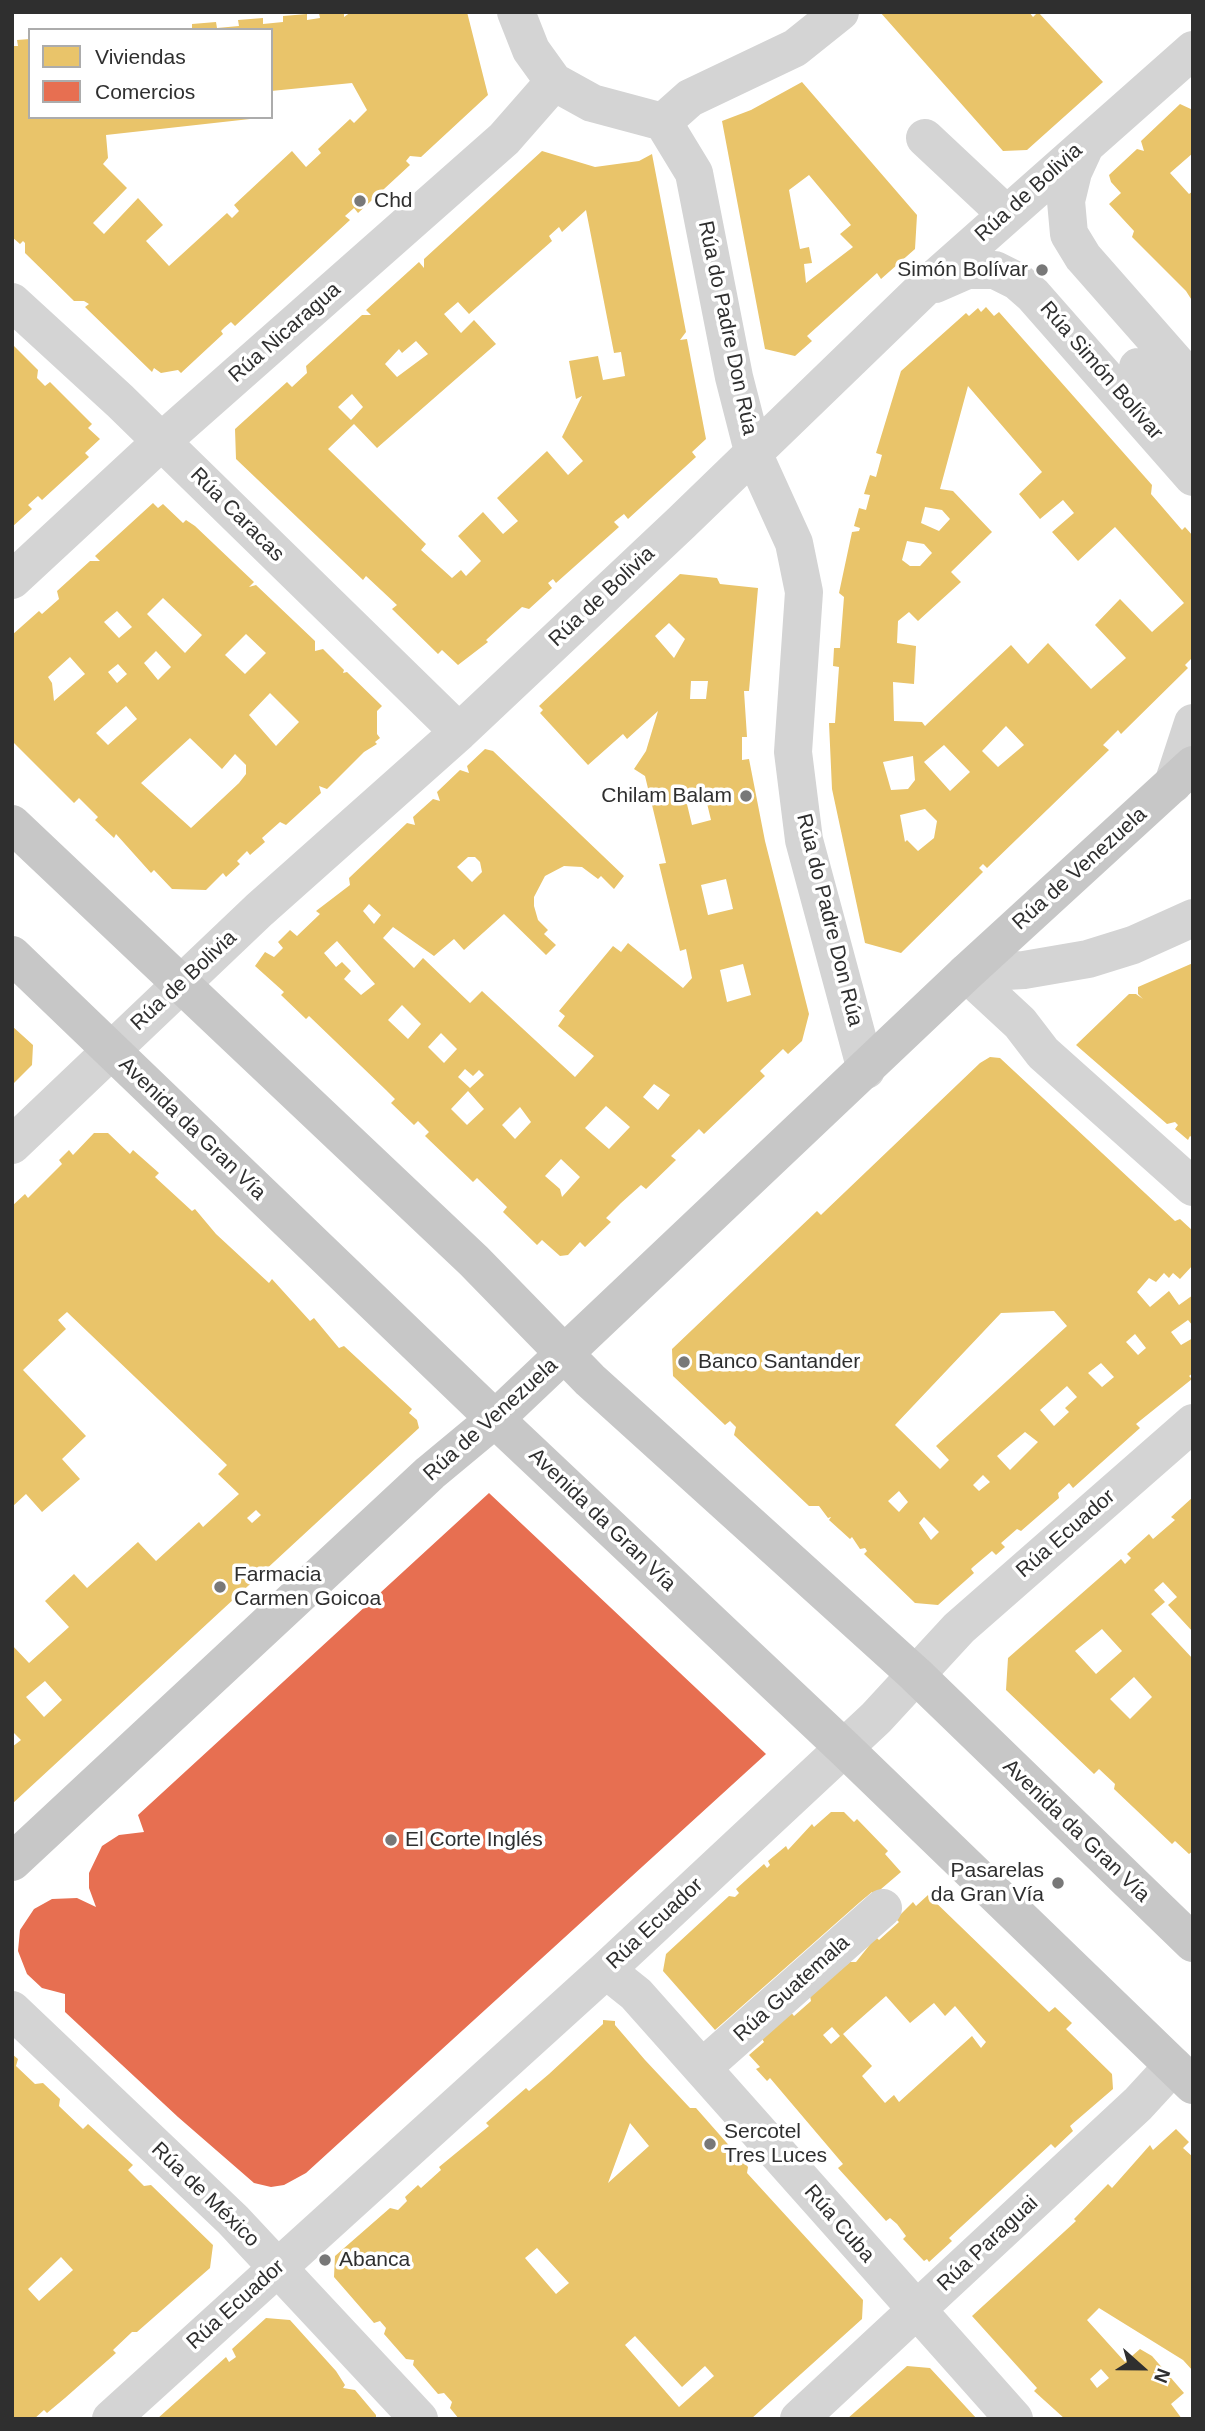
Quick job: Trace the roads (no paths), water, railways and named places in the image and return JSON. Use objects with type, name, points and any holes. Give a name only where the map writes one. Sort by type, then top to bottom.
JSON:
[{"type":"main road","name":"Rúa de Venezuela","points":[[12,1862],[419,1483],[495,1419],[565,1354],[966,973],[1183,774]]},
{"type":"main road","name":"Avenida da Gran Vía","points":[[12,824],[179,985],[474,1261],[590,1381],[915,1674],[1193,1943]]},
{"type":"main road","name":"Avenida da Gran Vía","points":[[12,955],[495,1419],[844,1748],[1183,2076]]},
{"type":"street","points":[[516,12],[531,50],[554,82],[592,103],[663,122],[690,97],[795,48],[840,12]]},
{"type":"street","name":"Rúa de Bolivia","points":[[12,1145],[179,985],[459,732],[754,455],[923,289],[1193,50]]},
{"type":"street","name":"Rúa Nicaragua","points":[[12,580],[162,441],[505,139],[554,82]]},
{"type":"street","name":"Rúa do Padre Don Rúa","points":[[663,122],[694,173],[734,377],[754,455],[794,543],[804,592],[793,752],[804,840],[866,1070]]},
{"type":"street","points":[[925,138],[1006,213]]},
{"type":"street","points":[[1087,142],[1073,172],[1066,201],[1069,234],[1083,257],[1193,382]]},
{"type":"street","name":"Rúa Simón Bolívar","points":[[923,289],[967,270],[995,270],[1017,281],[1033,295],[1193,477]]},
{"type":"street","name":"Rúa Caracas","points":[[12,302],[162,441],[459,732]]},
{"type":"street","points":[[1138,367],[1193,428]]},
{"type":"street","points":[[1183,774],[1193,723]]},
{"type":"street","points":[[966,973],[1024,970],[1088,959],[1133,945],[1193,918]]},
{"type":"street","points":[[966,973],[1020,1023],[1043,1053],[1193,1187]]},
{"type":"street","name":"Rúa Ecuador","points":[[111,2419],[606,1970],[844,1748],[876,1718],[959,1628],[1193,1423]]},
{"type":"street","name":"Rúa Guatemala","points":[[702,2068],[883,1909]]},
{"type":"street","name":"Rúa Cuba","points":[[606,1970],[636,1994],[1014,2419]]},
{"type":"street","name":"Rúa de México","points":[[12,2010],[278,2267],[419,2419]]},
{"type":"street","name":"Rúa Paraguai","points":[[799,2419],[1138,2104],[1183,2076]]},
{"type":"place","name":"Chd","points":[[360,201]]},
{"type":"place","name":"Simón Bolívar","points":[[1042,270]]},
{"type":"place","name":"Chilam Balam","points":[[746,796]]},
{"type":"place","name":"Banco Santander","points":[[684,1362]]},
{"type":"place","name":"Farmacia Carmen Goicoa","points":[[220,1587]]},
{"type":"place","name":"El Corte Inglés","points":[[391,1840]]},
{"type":"place","name":"Pasarelas da Gran Vía","points":[[1058,1883]]},
{"type":"place","name":"Sercotel Tres Luces","points":[[710,2144]]},
{"type":"place","name":"Abanca","points":[[325,2260]]}]
